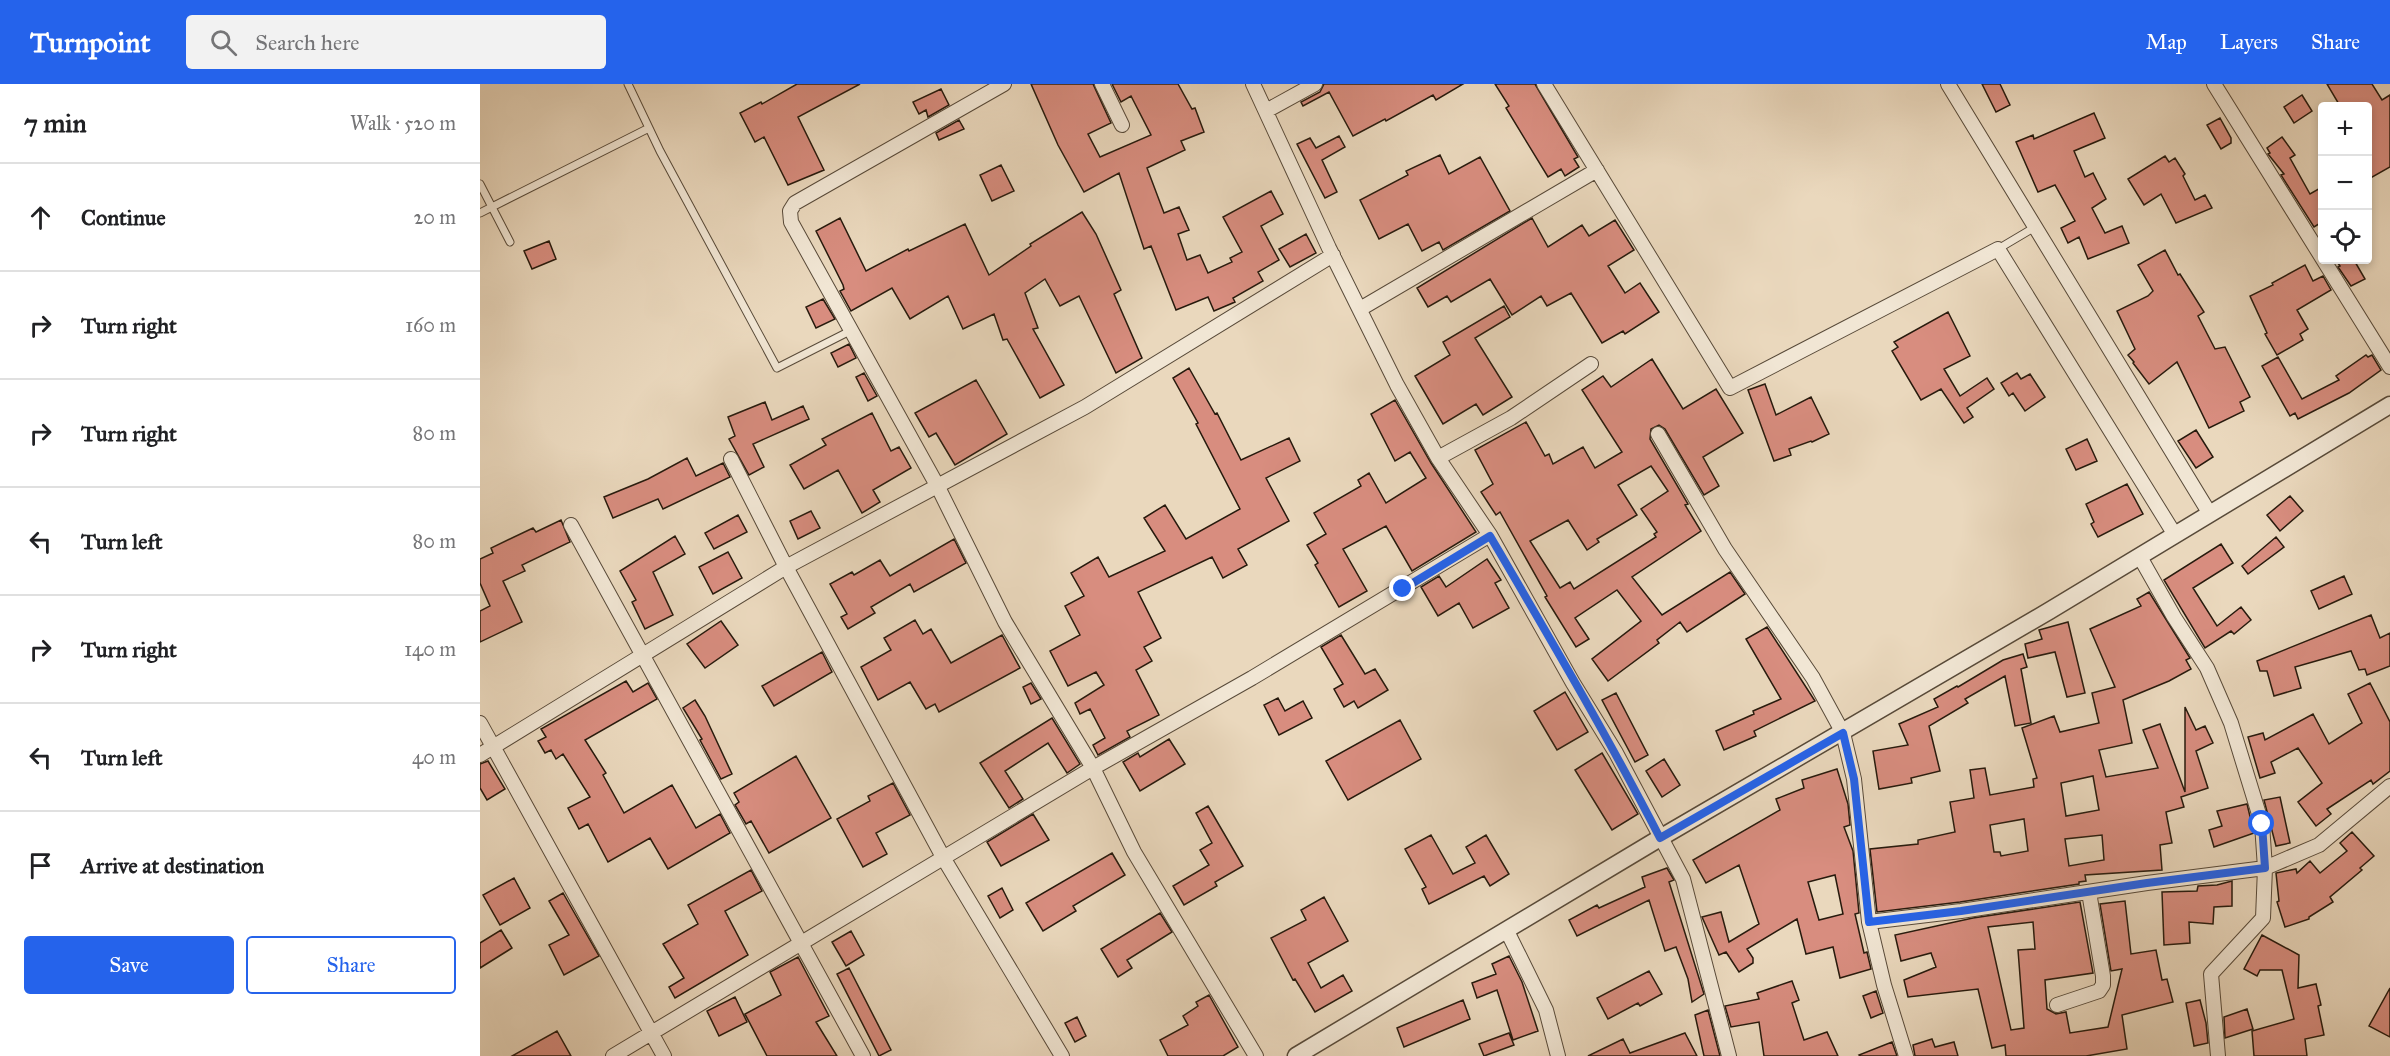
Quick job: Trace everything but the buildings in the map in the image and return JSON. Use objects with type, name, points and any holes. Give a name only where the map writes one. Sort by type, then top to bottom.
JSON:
[{"type":"street","points":[[1004,84],[828,183],[792,206],[791,222],[938,487],[1005,622],[1093,768],[1134,852],[1256,1056]]},
{"type":"street","points":[[1102,84],[1122,125]]},
{"type":"street","points":[[1253,84],[1397,385],[1438,458],[1490,536],[1616,753],[1683,879],[1729,1056]]},
{"type":"street","points":[[1266,111],[1315,84]]},
{"type":"street","points":[[1544,84],[1730,388],[1998,249],[2175,535]]},
{"type":"street","points":[[1948,84],[2210,514]]},
{"type":"street","points":[[2214,84],[2390,367]]},
{"type":"street","points":[[1360,309],[1597,170]]},
{"type":"street","points":[[480,755],[786,567],[1085,407],[1333,255]]},
{"type":"street","points":[[1438,458],[1511,418],[1591,364]]},
{"type":"street","points":[[1296,1056],[1660,838],[1843,733],[1951,666],[2140,557],[2390,405]]},
{"type":"street","points":[[1658,434],[1725,549],[1813,678],[1843,733],[1854,779],[1869,922],[1884,985],[1906,1056]]},
{"type":"street","points":[[731,459],[786,567],[944,859],[1062,1056]]},
{"type":"street","points":[[571,525],[803,943],[863,1056]]},
{"type":"street","points":[[613,1056],[1093,768],[1282,660],[1490,536]]},
{"type":"street","points":[[2140,557],[2174,617],[2207,668],[2231,723],[2262,824],[2265,868],[2263,918],[2211,974],[2218,1056]]},
{"type":"street","points":[[480,723],[664,1056]]},
{"type":"street","points":[[1869,922],[2265,868],[2319,844],[2390,786]]},
{"type":"street","points":[[2057,1005],[2099,991],[2103,985],[2090,892]]},
{"type":"street","points":[[1507,931],[1546,1010],[1558,1056]]},
{"type":"lane","points":[[628,84],[649,128],[777,368],[850,332]]},
{"type":"lane","points":[[480,213],[649,128]]},
{"type":"lane","points":[[480,184],[510,242]]},
{"type":"lane","points":[[1998,249],[2035,227]]},
{"type":"route","points":[[1403,589],[1490,536],[1616,753],[1660,838],[1843,733],[1854,779],[1869,922],[2265,868],[2262,824]]}]
